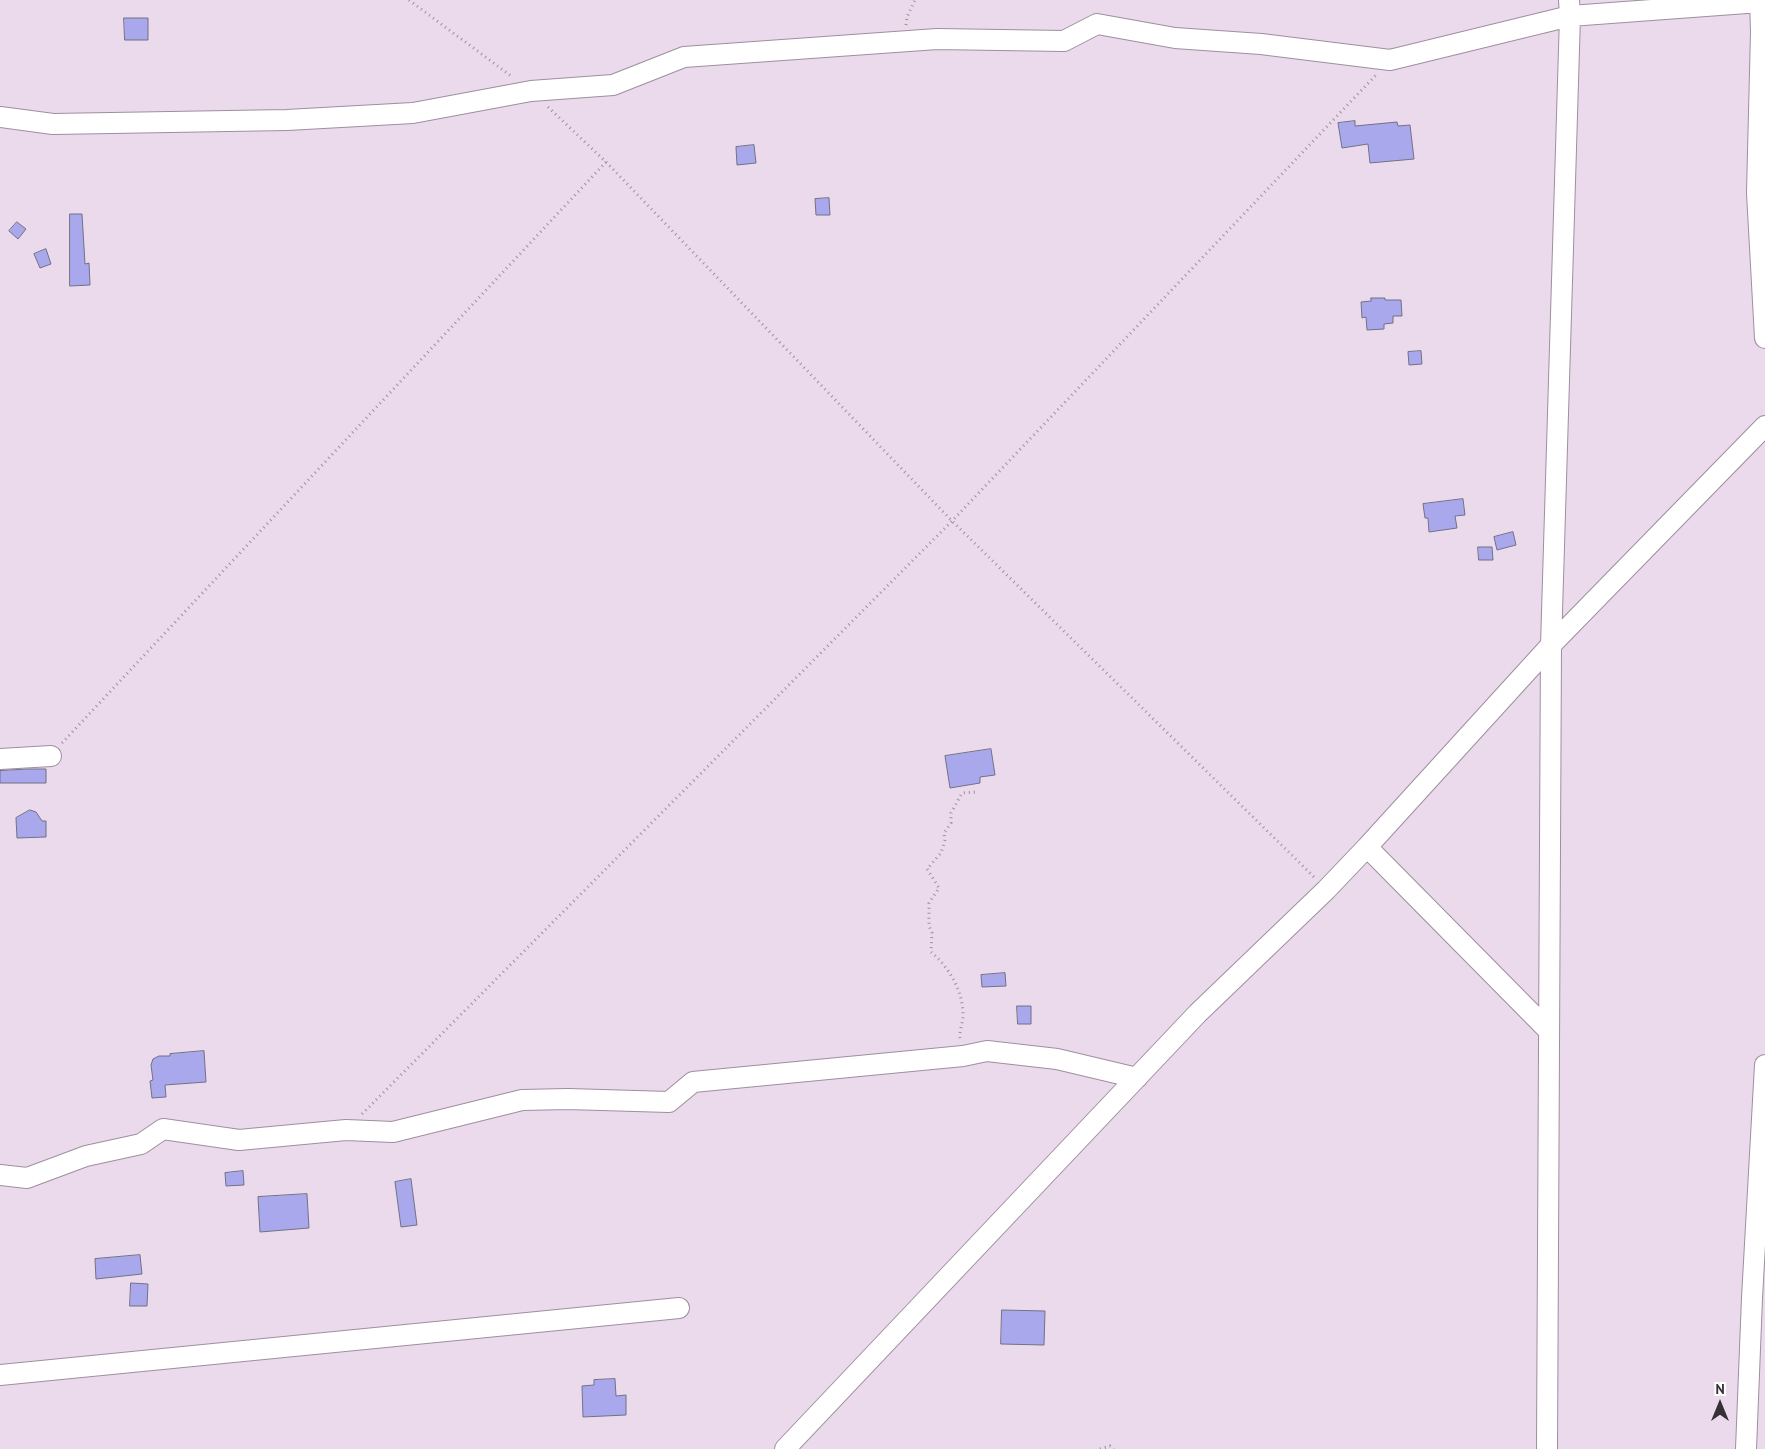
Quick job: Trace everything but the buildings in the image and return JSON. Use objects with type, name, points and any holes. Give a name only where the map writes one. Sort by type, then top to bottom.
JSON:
[{"type":"street","points":[[0,117],[53,124],[287,120],[413,113],[531,91],[613,86],[684,57],[937,40],[1064,41],[1097,24],[1175,38],[1262,44],[1390,60],[1569,8],[1760,1],[1757,193],[1765,338]]},
{"type":"street","points":[[1547,1449],[1551,645],[1569,8]]},
{"type":"street","points":[[785,1449],[1198,1013],[1368,847],[1551,645],[1765,426]]},
{"type":"street","points":[[0,759],[51,756]]},
{"type":"street","points":[[1368,847],[1548,1030]]},
{"type":"street","points":[[0,1176],[27,1178],[86,1156],[141,1144],[163,1129],[238,1140],[346,1130],[393,1132],[522,1100],[568,1099],[669,1102],[693,1082],[963,1056],[987,1051],[1057,1059],[1137,1078]]},
{"type":"street","points":[[1746,1449],[1765,1065]]},
{"type":"street","points":[[0,1375],[679,1308]]},
{"type":"path","points":[[409,0],[531,91],[606,162],[952,521],[1326,890]]},
{"type":"path","points":[[903,42],[907,17],[915,0]]},
{"type":"path","points":[[346,1130],[952,521],[1390,60]]},
{"type":"path","points":[[51,756],[606,162]]},
{"type":"path","points":[[963,1056],[960,1035],[963,1021],[963,1005],[951,974],[931,952],[932,932],[929,926],[929,903],[939,888],[928,869],[942,853],[945,840],[944,833],[951,822],[951,813],[962,793],[976,792]]},
{"type":"path","points":[[1100,1449],[1110,1446],[1114,1449]]}]
